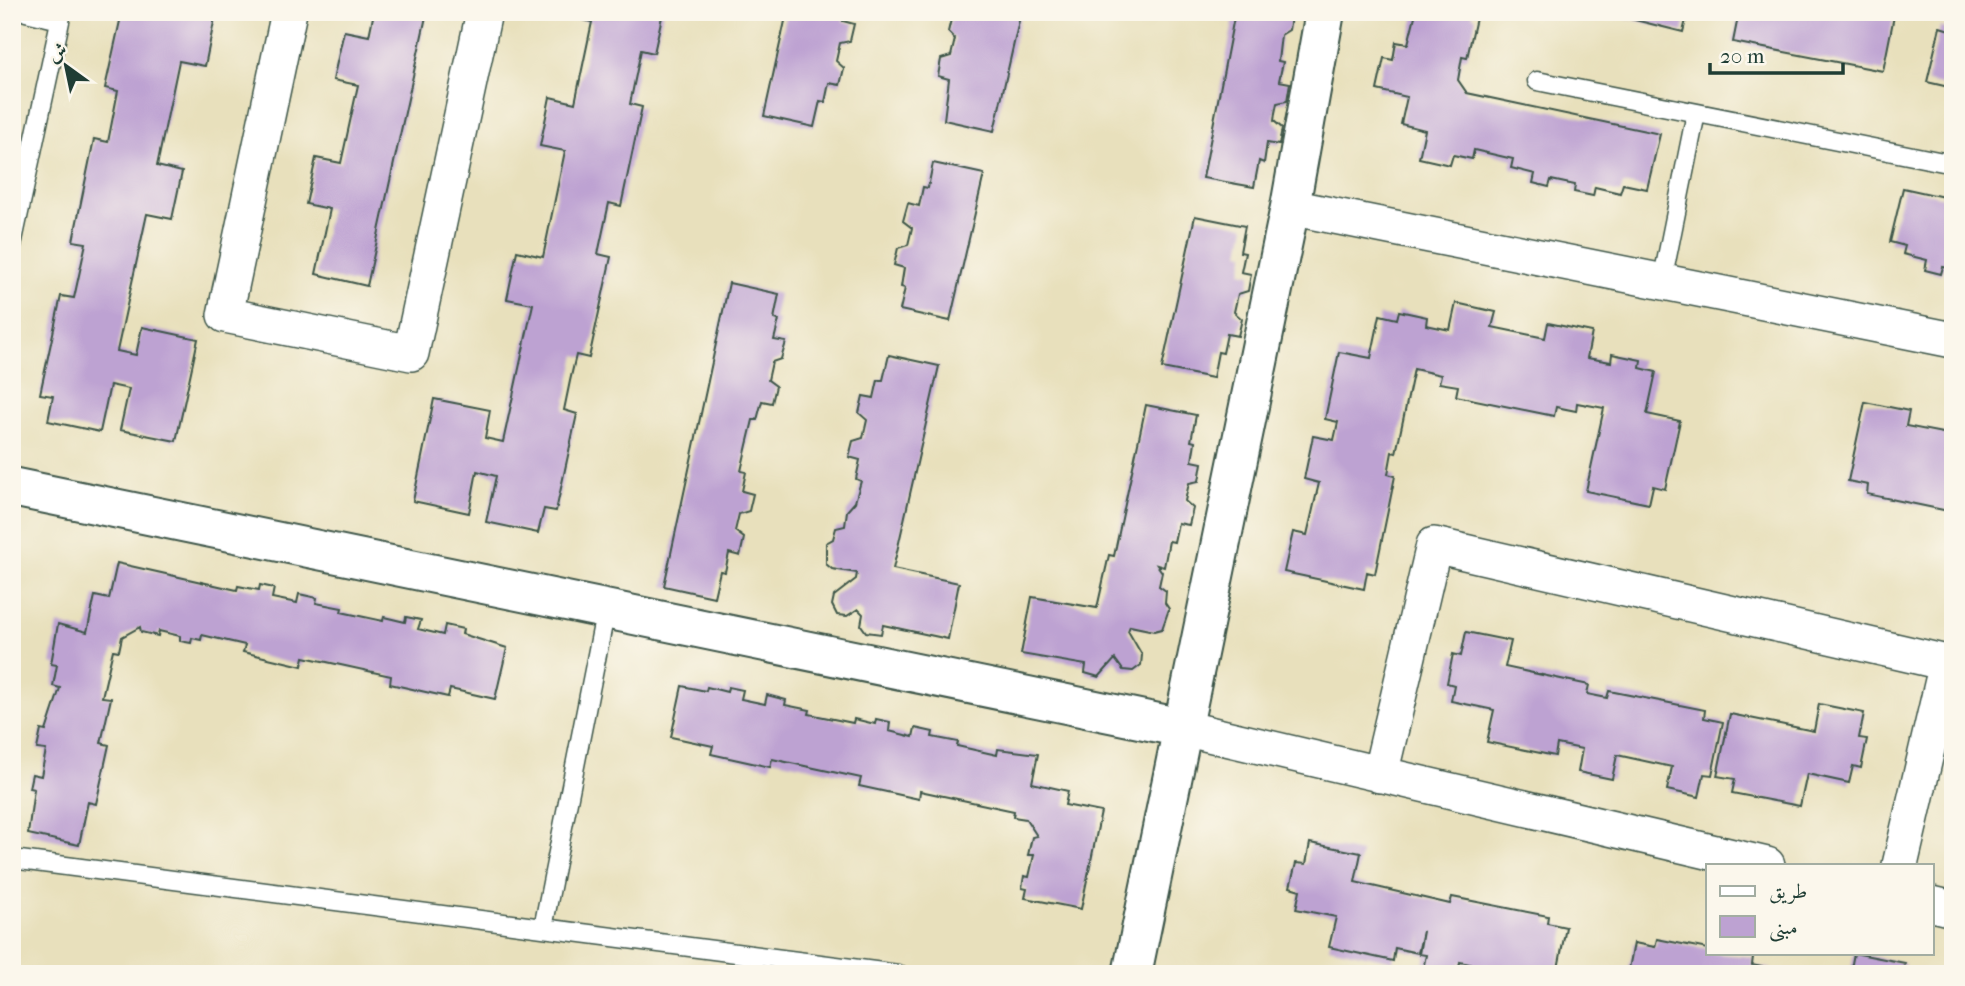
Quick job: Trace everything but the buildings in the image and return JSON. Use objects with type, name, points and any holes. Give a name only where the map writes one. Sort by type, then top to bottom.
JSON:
[{"type":"street","points":[[289,12],[225,315],[411,353],[484,12]]},
{"type":"street","points":[[1132,974],[1290,207],[1325,12]]},
{"type":"street","points":[[1290,207],[1953,341]]},
{"type":"street","points":[[12,487],[1183,728],[1763,864]]},
{"type":"street","points":[[1380,775],[1434,545],[1947,663],[1900,864]]},
{"type":"street","points":[[1934,904],[1953,909]]},
{"type":"lane","points":[[12,244],[61,16],[26,12]]},
{"type":"lane","points":[[1537,81],[1953,164]]},
{"type":"lane","points":[[1662,282],[1696,113]]},
{"type":"lane","points":[[543,928],[606,609]]},
{"type":"lane","points":[[12,859],[898,974]]}]
